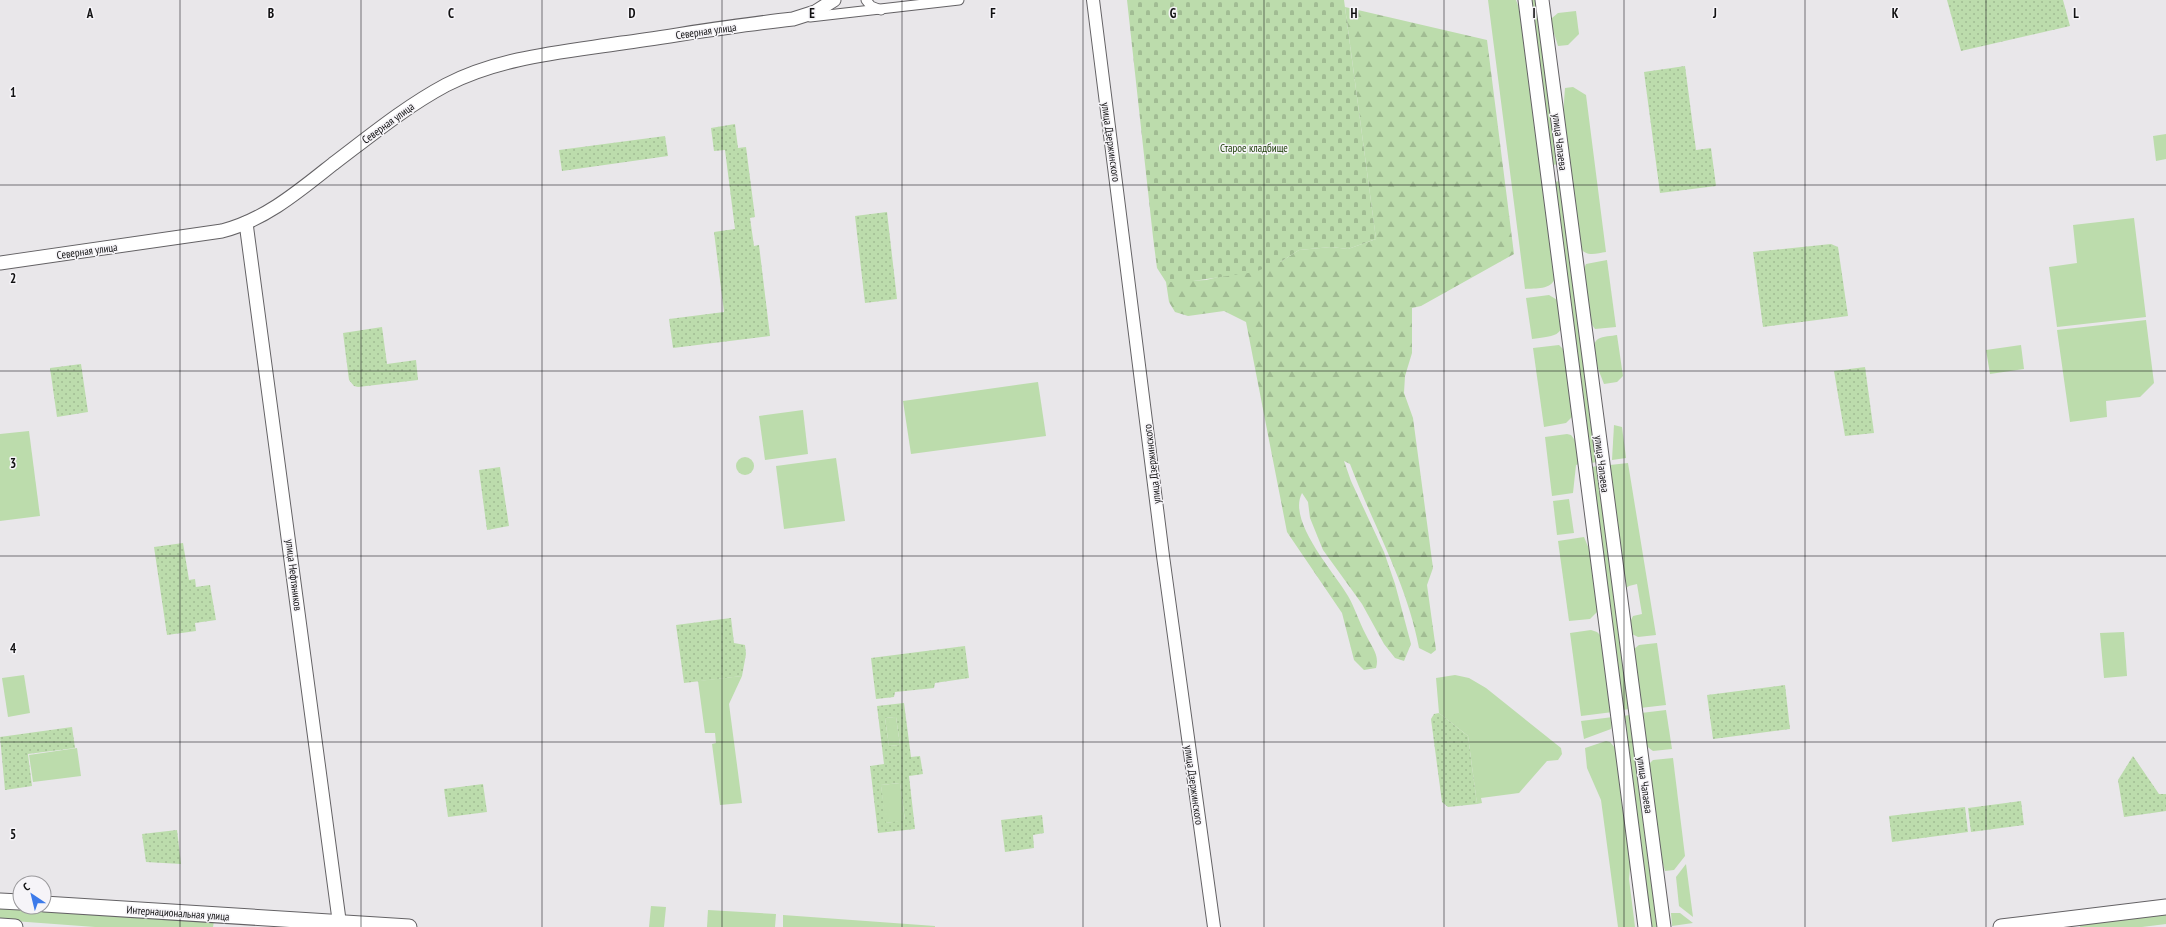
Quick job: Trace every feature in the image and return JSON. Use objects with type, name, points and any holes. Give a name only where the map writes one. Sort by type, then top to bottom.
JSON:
[{"type":"main road","name":"Северная улица","points":[[0,263],[222,231],[246,224],[272,210],[301,190],[381,127],[414,104],[448,84],[490,68],[543,55],[793,19],[816,12],[834,0]]},
{"type":"main road","name":"улица Чапаева","points":[[1525,0],[1645,927]]},
{"type":"main road","name":"улица Чапаева","points":[[1542,0],[1664,927]]},
{"type":"main road","points":[[1548,175],[1564,172]]},
{"type":"main road","name":"улица Нефтяников","points":[[246,224],[340,925]]},
{"type":"main road","points":[[0,901],[12,902]]},
{"type":"main road","name":"Интернациональная улица","points":[[52,905],[224,921],[409,927]]},
{"type":"main road","points":[[2001,927],[2166,907]]},
{"type":"main road","points":[[0,926],[15,927]]},
{"type":"street","points":[[866,0],[871,6],[881,10]]},
{"type":"street","name":"Северная улица","points":[[793,19],[959,0]]},
{"type":"street","name":"улица Дзержинского","points":[[1093,0],[1162,549],[1214,927]]},
{"type":"green space","name":"Старое кладбище","points":[[1127,0],[1344,0],[1376,239],[1348,249],[1331,247],[1299,250],[1282,261],[1255,272],[1186,282],[1166,282],[1157,268]]},
{"type":"green space","points":[[1488,0],[1516,0],[1521,13],[1555,278],[1550,285],[1543,288],[1525,289]]},
{"type":"green space","points":[[1531,0],[1536,0],[1558,164],[1553,165]]},
{"type":"green space","points":[[1947,0],[2063,0],[2070,26],[1961,51]]},
{"type":"green space","points":[[1345,7],[1487,40],[1514,254],[1421,306],[1412,308],[1412,353],[1405,376],[1404,393],[1413,418],[1433,568],[1427,585],[1436,650],[1431,654],[1419,648],[1414,624],[1398,577],[1350,464],[1344,461],[1351,481],[1384,552],[1395,584],[1411,644],[1404,661],[1395,658],[1384,644],[1362,604],[1323,550],[1310,518],[1308,502],[1302,493],[1299,504],[1301,518],[1306,532],[1348,596],[1376,655],[1376,668],[1364,670],[1354,660],[1342,613],[1287,532],[1246,322],[1224,311],[1188,316],[1175,312],[1169,302],[1166,282],[1206,280],[1282,261],[1299,250],[1331,247],[1348,249],[1376,239]]},
{"type":"green space","points":[[1576,11],[1579,34],[1568,45],[1558,46],[1552,27],[1552,18],[1558,13]]},
{"type":"green space","points":[[1685,66],[1696,150],[1711,148],[1716,186],[1660,193],[1644,72]]},
{"type":"green space","points":[[1573,87],[1586,95],[1606,252],[1595,254],[1585,253],[1580,247],[1563,115],[1565,88]]},
{"type":"green space","points":[[735,124],[738,148],[746,147],[755,217],[750,218],[754,246],[759,245],[770,336],[673,348],[669,319],[724,312],[714,232],[735,229],[725,150],[714,151],[711,128]]},
{"type":"green space","points":[[2166,134],[2166,159],[2156,161],[2153,136]]},
{"type":"green space","points":[[665,136],[668,156],[562,171],[559,150]]},
{"type":"green space","points":[[1560,181],[1597,462],[1591,463],[1554,182]]},
{"type":"green space","points":[[887,212],[897,299],[865,303],[855,216]]},
{"type":"green space","points":[[2134,218],[2146,317],[2057,327],[2049,267],[2077,263],[2073,225]]},
{"type":"green space","points":[[1831,244],[1838,247],[1848,316],[1763,327],[1753,252]]},
{"type":"green space","points":[[1607,260],[1616,327],[1595,329],[1590,322],[1583,271],[1586,264]]},
{"type":"green space","points":[[1549,295],[1559,301],[1561,320],[1560,331],[1551,336],[1532,339],[1526,298]]},
{"type":"green space","points":[[2146,320],[2154,383],[2140,397],[2106,401],[2107,417],[2070,422],[2057,330]]},
{"type":"green space","points":[[382,327],[387,364],[416,360],[418,380],[358,387],[354,386],[349,380],[343,333]]},
{"type":"green space","points":[[1617,335],[1623,376],[1617,382],[1604,384],[1594,354],[1595,343],[1600,338]]},
{"type":"green space","points":[[1559,345],[1566,352],[1573,416],[1566,423],[1544,427],[1533,348]]},
{"type":"green space","points":[[2021,345],[2024,369],[1990,374],[1986,350]]},
{"type":"green space","points":[[81,364],[88,412],[57,417],[50,368]]},
{"type":"green space","points":[[1865,367],[1874,433],[1845,436],[1834,371]]},
{"type":"green space","points":[[1038,382],[1046,436],[911,454],[903,401]]},
{"type":"green space","points":[[803,410],[808,454],[765,460],[759,416]]},
{"type":"green space","points":[[1614,425],[1622,427],[1626,458],[1612,460]]},
{"type":"green space","points":[[29,431],[40,516],[0,521],[0,434]]},
{"type":"green space","points":[[1567,434],[1571,435],[1577,443],[1579,464],[1576,465],[1573,493],[1552,496],[1545,437]]},
{"type":"green space","points":[[741,457],[749,457],[754,462],[752,473],[749,475],[741,475],[736,470],[736,462]]},
{"type":"green space","points":[[836,458],[845,521],[784,529],[776,466]]},
{"type":"green space","points":[[1628,463],[1656,635],[1638,637],[1632,634],[1630,622],[1633,616],[1642,614],[1637,584],[1629,586],[1620,592],[1610,465]]},
{"type":"green space","points":[[1597,466],[1629,709],[1623,710],[1592,467]]},
{"type":"green space","points":[[500,467],[509,526],[487,530],[479,470]]},
{"type":"green space","points":[[1569,499],[1574,533],[1557,535],[1553,501]]},
{"type":"green space","points":[[1584,537],[1592,556],[1598,611],[1590,619],[1569,621],[1558,541]]},
{"type":"green space","points":[[183,543],[189,580],[195,579],[196,587],[210,585],[216,620],[195,623],[196,631],[167,635],[154,547]]},
{"type":"green space","points":[[731,618],[734,643],[745,645],[746,654],[742,676],[684,683],[676,625]]},
{"type":"green space","points":[[1591,630],[1597,632],[1601,636],[1613,712],[1581,716],[1570,633]]},
{"type":"green space","points":[[2124,632],[2127,676],[2104,678],[2100,633]]},
{"type":"green space","points":[[1657,643],[1666,705],[1640,708],[1634,649],[1639,645]]},
{"type":"green space","points":[[965,646],[969,678],[935,683],[934,688],[895,692],[894,697],[876,699],[871,658]]},
{"type":"green space","points":[[24,675],[30,713],[8,717],[2,678]]},
{"type":"green space","points":[[1455,675],[1469,678],[1486,688],[1561,748],[1562,754],[1558,760],[1547,761],[1519,793],[1481,798],[1482,803],[1477,804],[1468,736],[1439,713],[1436,678]]},
{"type":"green space","points":[[742,676],[729,704],[742,803],[720,805],[712,744],[716,743],[715,733],[705,733],[698,681]]},
{"type":"green space","points":[[1785,685],[1790,729],[1713,739],[1707,695]]},
{"type":"green space","points":[[904,703],[911,757],[920,756],[923,774],[909,776],[915,829],[878,833],[870,766],[884,764],[877,706]],"holes":[[[896,717],[900,745],[889,746],[885,718]],[[900,783],[905,820],[886,823],[881,785]]]},
{"type":"green space","points":[[1666,710],[1672,749],[1653,751],[1645,745],[1641,713]]},
{"type":"green space","points":[[1439,713],[1468,736],[1477,804],[1448,807],[1442,802],[1431,719],[1434,714]]},
{"type":"green space","points":[[1629,715],[1657,927],[1651,927],[1624,716]]},
{"type":"green space","points":[[896,717],[900,745],[889,746],[885,718]]},
{"type":"green space","points":[[1613,717],[1611,729],[1584,739],[1581,721]]},
{"type":"green space","points":[[72,727],[75,748],[28,754],[32,786],[5,790],[0,737]]},
{"type":"green space","points":[[1606,741],[1610,742],[1617,750],[1631,856],[1629,879],[1635,927],[1618,927],[1601,800],[1587,768],[1585,748]]},
{"type":"green space","points":[[77,748],[81,776],[33,782],[29,755]]},
{"type":"green space","points":[[2133,756],[2159,794],[2166,794],[2166,811],[2124,817],[2118,780]]},
{"type":"green space","points":[[1673,758],[1685,856],[1674,870],[1665,871],[1660,854],[1648,765],[1653,760]]},
{"type":"green space","points":[[900,783],[905,821],[885,823],[881,785]]},
{"type":"green space","points":[[483,784],[487,812],[448,817],[444,789]]},
{"type":"green space","points":[[2021,801],[2024,825],[1971,832],[1968,808]]},
{"type":"green space","points":[[1965,807],[1968,832],[1892,842],[1889,816]]},
{"type":"green space","points":[[1042,815],[1044,833],[1033,835],[1034,848],[1005,852],[1001,820]]},
{"type":"green space","points":[[177,830],[181,864],[146,862],[142,834]]},
{"type":"green space","points":[[1686,864],[1693,917],[1679,906],[1676,877]]},
{"type":"green space","points":[[651,906],[666,907],[664,927],[649,927]]},
{"type":"green space","points":[[0,907],[12,908],[12,915],[52,915],[52,910],[214,921],[213,927],[95,927],[0,920]]},
{"type":"green space","points":[[708,910],[776,914],[775,927],[707,927]]},
{"type":"green space","points":[[1671,913],[1680,913],[1693,923],[1672,926]]},
{"type":"green space","points":[[2166,913],[2166,924],[2142,927],[2080,927],[2080,923]]},
{"type":"green space","points":[[783,915],[935,926],[935,927],[783,927]]}]
